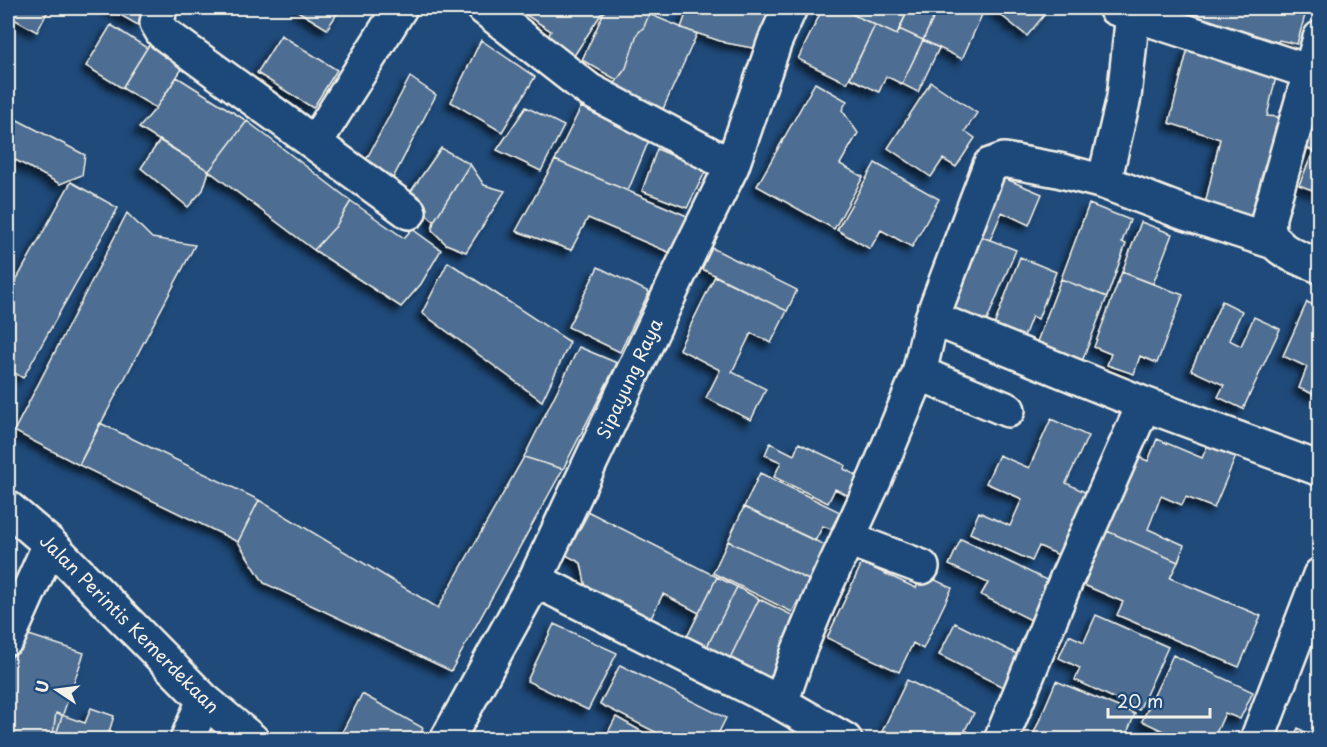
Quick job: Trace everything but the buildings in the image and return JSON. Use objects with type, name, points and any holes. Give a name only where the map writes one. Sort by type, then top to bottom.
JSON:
[{"type":"street","points":[[160,8],[158,23],[163,33],[409,212]]},
{"type":"street","points":[[315,143],[400,8]]},
{"type":"street","points":[[484,8],[589,90],[732,166]]},
{"type":"street","name":"Sipayung Raya","points":[[447,740],[535,580],[732,166],[775,41],[790,8]]},
{"type":"street","points":[[1104,182],[1124,97],[1128,10],[1310,72]]},
{"type":"street","points":[[1320,38],[1269,217],[1269,232],[1276,243],[1288,253],[1320,266]]},
{"type":"street","points":[[781,704],[799,650],[919,373],[932,318],[990,165],[1004,160],[1058,170],[1104,182],[1276,243]]},
{"type":"street","points":[[932,318],[1144,404],[1320,470]]},
{"type":"street","points":[[919,373],[1008,411]]},
{"type":"street","points":[[1001,740],[1066,578],[1144,404]]},
{"type":"street","name":"Jalan Perintis Kemerdekaan","points":[[8,508],[50,544],[204,700],[252,740]]},
{"type":"street","points":[[848,539],[922,567]]},
{"type":"street","points":[[8,638],[50,544]]},
{"type":"street","points":[[1257,740],[1320,575]]},
{"type":"street","points":[[535,580],[781,704],[845,740]]},
{"type":"street","points":[[187,740],[204,700]]}]
